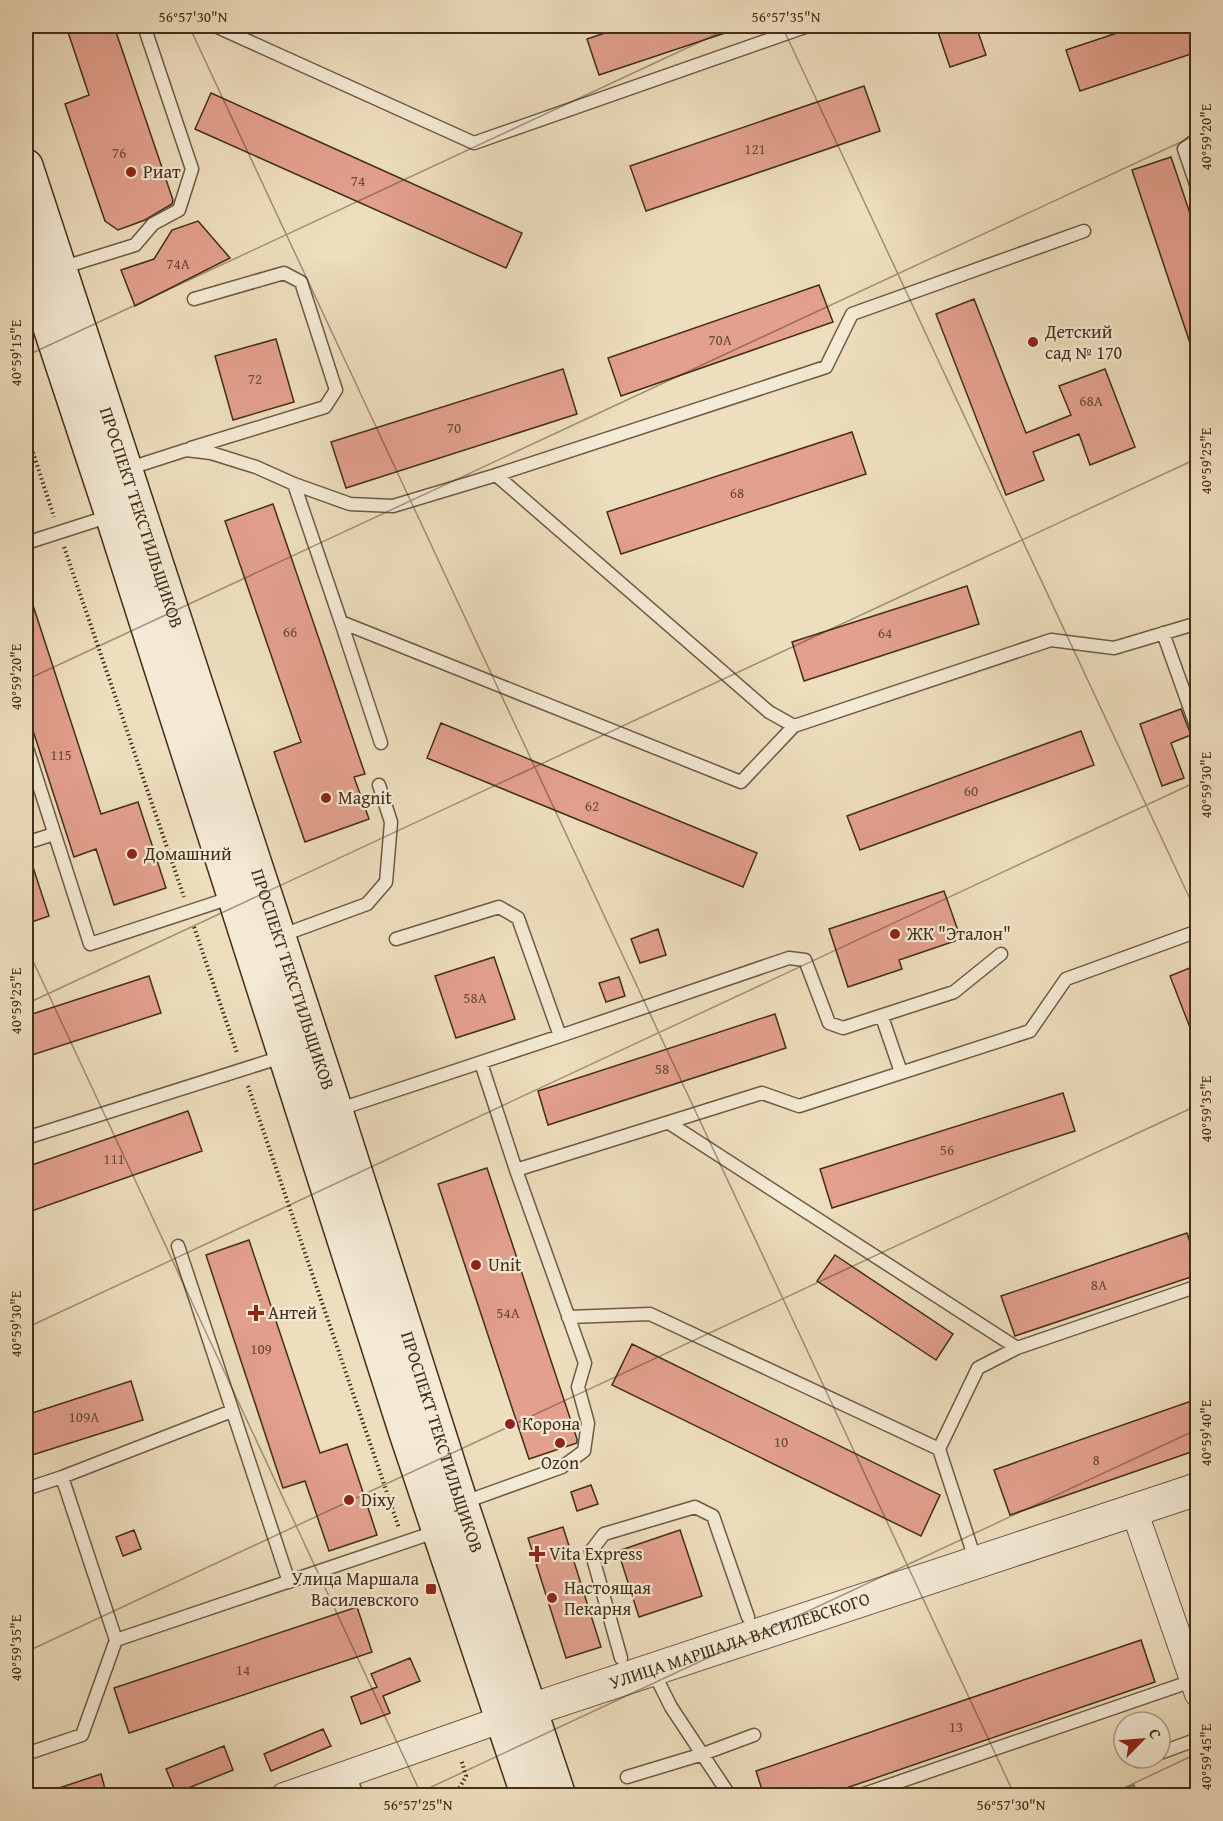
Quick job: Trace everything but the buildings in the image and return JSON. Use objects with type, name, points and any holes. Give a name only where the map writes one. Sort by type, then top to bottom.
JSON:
[{"type":"main road","name":"ПРОСПЕКТ ТЕКСТИЛЬЩИКОВ","points":[[26,166],[336,1111],[461,1503],[516,1714],[528,1796]]},
{"type":"main road","name":"ПРОСПЕКТ ТЕКСТИЛЬЩИКОВ","points":[[26,255],[439,1530],[516,1714],[559,1796]]},
{"type":"street","name":"УЛИЦА МАРШАЛА ВАСИЛЕВСКОГО","points":[[284,1796],[353,1784],[454,1736],[516,1714],[1197,1489]]},
{"type":"street","points":[[1134,1510],[1195,1688]]},
{"type":"lane","points":[[59,268],[135,245],[153,224],[179,210],[192,169],[144,26]]},
{"type":"lane","points":[[215,26],[474,143],[808,26]]},
{"type":"lane","points":[[1197,138],[1184,149],[1197,190]]},
{"type":"lane","points":[[186,450],[211,453],[256,467],[294,484],[350,504],[393,506],[496,475],[826,367],[852,314],[1084,231]]},
{"type":"lane","points":[[126,470],[325,407],[336,390],[301,282],[284,273],[194,299]]},
{"type":"lane","points":[[496,475],[769,712],[794,726]]},
{"type":"lane","points":[[294,484],[381,743]]},
{"type":"lane","points":[[26,543],[112,515]]},
{"type":"lane","points":[[341,622],[741,782],[794,726],[1051,640],[1114,648],[1197,623]]},
{"type":"lane","points":[[1163,633],[1197,731]]},
{"type":"lane","points":[[26,745],[90,944],[234,897]]},
{"type":"lane","points":[[278,936],[367,904],[386,882],[391,822],[379,785]]},
{"type":"lane","points":[[26,843],[54,834]]},
{"type":"lane","points":[[396,939],[499,907],[518,918],[560,1036]]},
{"type":"lane","points":[[516,1170],[762,1093],[799,1106],[1030,1030],[1066,979],[1197,931]]},
{"type":"lane","points":[[336,1111],[789,958],[805,960],[829,1023],[843,1028],[954,992],[1001,954]]},
{"type":"lane","points":[[882,1017],[901,1072]]},
{"type":"lane","points":[[26,1138],[286,1056]]},
{"type":"lane","points":[[461,1503],[562,1467],[584,1451],[588,1423],[578,1387],[585,1363],[516,1170],[481,1063]]},
{"type":"lane","points":[[669,1123],[1017,1348]]},
{"type":"lane","points":[[178,1246],[289,1582]]},
{"type":"lane","points":[[976,1562],[939,1449],[978,1368],[1017,1348],[1197,1286]]},
{"type":"lane","points":[[568,1317],[650,1314],[939,1449]]},
{"type":"lane","points":[[26,1490],[232,1411]]},
{"type":"lane","points":[[26,1754],[82,1735],[116,1640],[62,1477]]},
{"type":"lane","points":[[621,1658],[591,1551],[604,1534],[694,1507],[713,1516],[748,1617]]},
{"type":"lane","points":[[116,1640],[439,1530]]},
{"type":"lane","points":[[652,1670],[671,1707],[730,1796]]},
{"type":"lane","points":[[858,1796],[1195,1688]]},
{"type":"lane","points":[[627,1777],[703,1754],[754,1735]]},
{"type":"lane","points":[[1172,1748],[1197,1739]]},
{"type":"path","points":[[26,431],[404,1543]]},
{"type":"path","points":[[454,1736],[466,1776],[454,1796]]},
{"type":"green space","points":[[1134,1785],[1138,1795],[1106,1795]]},
{"type":"place","name":"Риат","points":[[131,172]]},
{"type":"place","name":"Детский сад № 170","points":[[1033,342]]},
{"type":"place","name":"Magnit","points":[[326,798]]},
{"type":"place","name":"Домашний","points":[[132,854]]},
{"type":"place","name":"ЖК \"Эталон\"","points":[[895,934]]},
{"type":"place","name":"Unit","points":[[476,1265]]},
{"type":"place","name":"Антей","points":[[256,1313]]},
{"type":"place","name":"Корона","points":[[510,1424]]},
{"type":"place","name":"Ozon","points":[[560,1443]]},
{"type":"place","name":"Dixy","points":[[349,1500]]},
{"type":"place","name":"Vita Express","points":[[537,1554]]},
{"type":"place","name":"Улица Маршала Василевского","points":[[431,1589]]},
{"type":"place","name":"Настоящая Пекарня","points":[[552,1598]]}]
